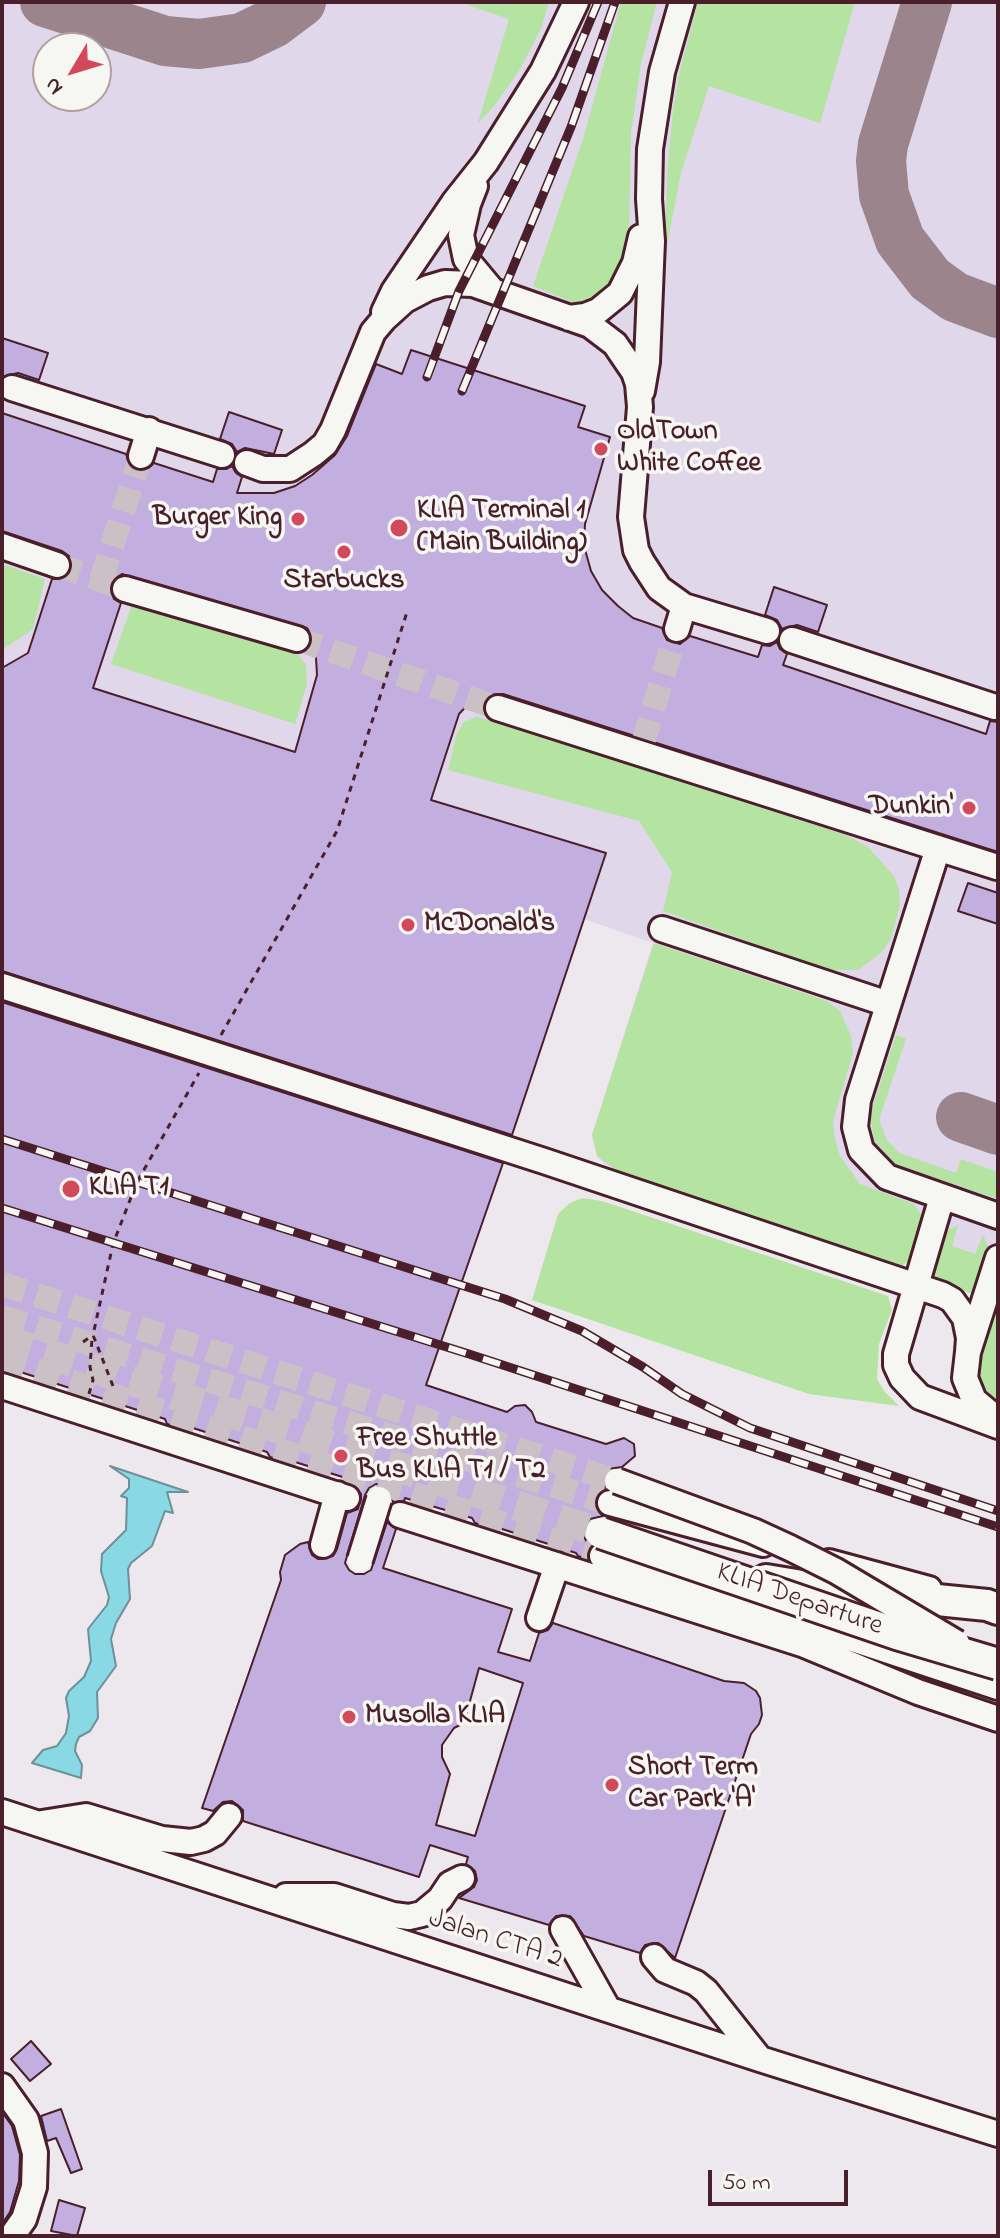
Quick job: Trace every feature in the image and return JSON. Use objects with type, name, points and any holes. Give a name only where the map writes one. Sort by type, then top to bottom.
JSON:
[{"type":"main road","points":[[601,1545],[716,1572],[808,1587],[993,1607]]},
{"type":"main road","name":"KLIA Departure","points":[[601,1545],[998,1662]]},
{"type":"street","points":[[247,463],[263,469],[290,469],[325,444],[394,291],[455,201],[486,162],[543,71],[576,2]]},
{"type":"street","points":[[682,2],[662,72],[654,118],[649,199],[652,241],[648,331],[631,517],[634,542],[650,576],[671,598],[681,618],[767,631]]},
{"type":"street","points":[[486,162],[468,204],[461,235],[466,259],[473,271],[495,293]]},
{"type":"street","points":[[569,318],[598,311],[620,293],[635,263],[649,199]]},
{"type":"street","points":[[373,332],[405,300],[428,288],[461,282],[590,325],[615,344],[634,372],[640,407]]},
{"type":"street","points":[[12,388],[222,455]]},
{"type":"street","points":[[141,456],[149,430]]},
{"type":"street","points":[[2,546],[57,565]]},
{"type":"street","points":[[125,589],[297,639]]},
{"type":"street","points":[[792,640],[995,707]]},
{"type":"street","points":[[498,708],[641,749],[997,867]]},
{"type":"street","points":[[938,848],[858,1100],[855,1127],[867,1159],[887,1177],[998,1216]]},
{"type":"street","points":[[662,929],[888,1004]]},
{"type":"street","points":[[2,986],[943,1295],[959,1308],[968,1328],[965,1378],[968,1390],[998,1423]]},
{"type":"street","points":[[942,1197],[896,1354],[896,1365],[902,1378],[920,1397],[998,1423]]},
{"type":"street","points":[[968,1352],[998,1258]]},
{"type":"street","points":[[9,1394],[342,1496],[323,1545]]},
{"type":"street","points":[[993,1607],[614,1492],[753,1531],[790,1548],[836,1571],[950,1640],[998,1662]]},
{"type":"street","points":[[360,1560],[379,1499]]},
{"type":"street","points":[[400,1515],[802,1644],[918,1692],[998,1719]]},
{"type":"street","points":[[601,1545],[998,1687]]},
{"type":"street","points":[[539,1618],[557,1565]]},
{"type":"street","name":"Jalan CTA 2","points":[[2,1812],[998,2135]]},
{"type":"street","points":[[39,1823],[86,1816],[162,1839],[191,1842],[215,1833],[229,1816]]},
{"type":"street","points":[[259,1895],[334,1896],[409,1917],[422,1914],[440,1899],[450,1884],[462,1878]]},
{"type":"street","points":[[563,1929],[608,2009]]},
{"type":"street","points":[[654,1957],[665,1970],[696,1983],[706,1991],[760,2059]]},
{"type":"street","points":[[2,2086],[26,2120],[35,2153],[34,2187],[24,2219],[12,2236]]},
{"type":"path","points":[[91,1388],[93,1335],[113,1244],[137,1182],[337,831],[407,612]]},
{"type":"path","points":[[83,1342],[93,1335]]},
{"type":"path","points":[[93,1335],[113,1386]]},
{"type":"shaded area","points":[[2,2],[998,2],[998,1289],[986,1262],[922,1244],[903,1265],[604,1164],[597,1156],[592,1135],[653,943],[584,919],[426,1385],[2,1248]]},
{"type":"green space","points":[[459,2],[549,2],[541,29],[519,71],[478,123],[509,19]]},
{"type":"green space","points":[[621,2],[657,2],[641,64],[631,134],[629,230],[623,270],[601,299],[580,305],[533,286],[583,139]]},
{"type":"green space","points":[[698,2],[855,2],[820,123],[709,86],[681,173],[664,260],[673,110]]},
{"type":"green space","points":[[2,564],[45,579],[33,629],[2,650]]},
{"type":"green space","points":[[134,599],[298,654],[306,665],[307,684],[295,724],[111,664]]},
{"type":"green space","points":[[476,717],[510,725],[846,835],[868,847],[894,876],[900,905],[891,939],[881,953],[858,970],[829,970],[663,911],[672,872],[639,821],[448,770],[457,733],[464,722]]},
{"type":"green space","points":[[654,943],[827,1001],[840,1011],[851,1036],[853,1053],[833,1121],[840,1156],[860,1184],[914,1204],[922,1216],[925,1229],[915,1257],[903,1265],[892,1267],[616,1170],[597,1156],[592,1135]]},
{"type":"green space","points":[[896,1035],[906,1039],[879,1120],[887,1140],[900,1153],[956,1173],[961,1159],[998,1172],[998,1199],[896,1165],[874,1140],[870,1115]]},
{"type":"green space","points":[[582,1198],[602,1201],[888,1296],[892,1310],[879,1344],[877,1379],[899,1406],[809,1394],[532,1300],[558,1214],[570,1203]]},
{"type":"green space","points":[[958,1225],[952,1246],[975,1254],[983,1235],[991,1253],[974,1294],[929,1283],[945,1232]]},
{"type":"green space","points":[[998,1287],[998,1405],[975,1375],[973,1364]]},
{"type":"water","points":[[110,1466],[188,1492],[167,1492],[173,1513],[165,1511],[152,1546],[128,1569],[130,1599],[111,1639],[116,1666],[97,1692],[98,1718],[76,1744],[75,1751],[82,1765],[81,1778],[32,1763],[43,1750],[57,1746],[66,1733],[69,1716],[66,1698],[84,1677],[91,1661],[88,1629],[107,1605],[109,1597],[101,1571],[102,1554],[126,1530],[127,1498],[121,1496],[129,1488],[129,1479]]},
{"type":"building","points":[[2,338],[48,353],[39,380],[18,373],[2,377]]},
{"type":"building","name":"KLIA Terminal 1 (Main Building)","points":[[411,350],[585,406],[578,427],[610,437],[585,524],[584,546],[591,571],[602,590],[618,606],[633,618],[662,628],[667,640],[680,644],[690,636],[758,657],[762,645],[770,646],[777,642],[787,654],[783,665],[986,734],[990,721],[998,722],[998,852],[503,694],[486,695],[471,701],[459,714],[431,800],[606,853],[512,1135],[2,971],[2,668],[28,653],[52,579],[66,577],[72,563],[62,551],[2,531],[2,413],[126,454],[130,466],[137,470],[145,470],[154,463],[213,482],[217,469],[232,466],[242,477],[237,493],[274,493],[295,486],[335,455],[347,436],[376,364],[402,374]],"holes":[[[122,574],[307,628],[312,636],[309,647],[316,658],[317,675],[295,752],[93,688],[121,603],[114,599],[110,586]]]},
{"type":"building","points":[[229,412],[282,430],[274,454],[245,448],[237,452],[232,444],[220,439]]},
{"type":"building","points":[[774,587],[827,605],[818,632],[797,625],[782,629],[777,620],[765,615]]},
{"type":"building","points":[[968,883],[998,893],[998,924],[958,911]]},
{"type":"building","points":[[2,1002],[503,1163],[426,1385],[507,1412],[515,1406],[525,1405],[536,1422],[606,1444],[624,1438],[634,1444],[635,1456],[622,1467],[608,1469],[603,1475],[605,1489],[595,1500],[596,1508],[603,1516],[590,1519],[584,1528],[584,1537],[590,1547],[588,1559],[405,1498],[404,1501],[393,1502],[389,1488],[376,1484],[365,1495],[345,1563],[355,1574],[371,1570],[387,1522],[396,1529],[383,1568],[512,1609],[498,1652],[530,1661],[539,1633],[548,1630],[553,1623],[724,1681],[744,1683],[756,1691],[762,1715],[751,1734],[675,1958],[658,1943],[645,1945],[640,1953],[584,1936],[570,1916],[556,1916],[549,1925],[459,1898],[474,1887],[477,1880],[475,1871],[466,1864],[468,1857],[430,1845],[419,1877],[243,1821],[243,1810],[232,1801],[223,1802],[213,1811],[202,1808],[281,1580],[285,1555],[308,1542],[312,1555],[318,1559],[333,1556],[347,1513],[358,1509],[361,1494],[351,1484],[352,1480],[292,1461],[288,1463],[270,1457],[267,1452],[190,1427],[186,1430],[167,1424],[165,1419],[2,1366]],"holes":[[[479,1668],[523,1683],[475,1836],[436,1825],[450,1774],[442,1757],[442,1745],[454,1728],[464,1723]]]},
{"type":"building","points":[[31,2041],[51,2064],[30,2081],[11,2059]]},
{"type":"building","points":[[61,2109],[82,2169],[71,2173],[56,2138],[47,2141],[41,2116]]},
{"type":"building","points":[[2,2112],[12,2126],[20,2155],[19,2181],[10,2212],[2,2224]]},
{"type":"building","points":[[59,2200],[85,2208],[77,2236],[51,2231]]},
{"type":"taxiway","points":[[45,2],[165,41],[199,44],[242,38],[273,23],[301,2]]},
{"type":"taxiway","points":[[927,2],[883,144],[884,195],[900,240],[930,279],[955,297],[998,313]]},
{"type":"taxiway","points":[[961,1117],[998,1130]]},
{"type":"tunnel","points":[[101,580],[141,456]]},
{"type":"tunnel","points":[[57,565],[115,585]]},
{"type":"tunnel","points":[[643,743],[677,629]]},
{"type":"tunnel","points":[[297,639],[498,708]]},
{"type":"tunnel","points":[[2,1284],[617,1481]]},
{"type":"tunnel","points":[[2,1317],[610,1503]]},
{"type":"tunnel","points":[[2,1339],[601,1533]]},
{"type":"tunnel","points":[[2,1359],[602,1556]]},
{"type":"railway","points":[[427,377],[459,291],[562,88],[598,2]]},
{"type":"railway","points":[[462,391],[571,127],[615,2]]},
{"type":"railway","points":[[2,1139],[505,1299],[582,1331],[682,1394],[750,1428],[998,1511]]},
{"type":"railway","points":[[2,1208],[469,1354],[998,1527]]},
{"type":"place","name":"OldTown White Coffee","points":[[601,449]]},
{"type":"place","name":"Burger King","points":[[298,519]]},
{"type":"place","name":"KLIA Terminal 1 (Main Building)","points":[[399,528]]},
{"type":"place","name":"Starbucks","points":[[344,552]]},
{"type":"place","name":"Dunkin'","points":[[969,808]]},
{"type":"place","name":"McDonald's","points":[[408,925]]},
{"type":"place","name":"KLIA T1","points":[[71,1189]]},
{"type":"place","name":"Free Shuttle Bus KLIA T1 / T2","points":[[341,1456]]},
{"type":"place","name":"Musolla KLIA","points":[[349,1717]]},
{"type":"place","name":"Short Term Car Park 'A'","points":[[612,1785]]}]
